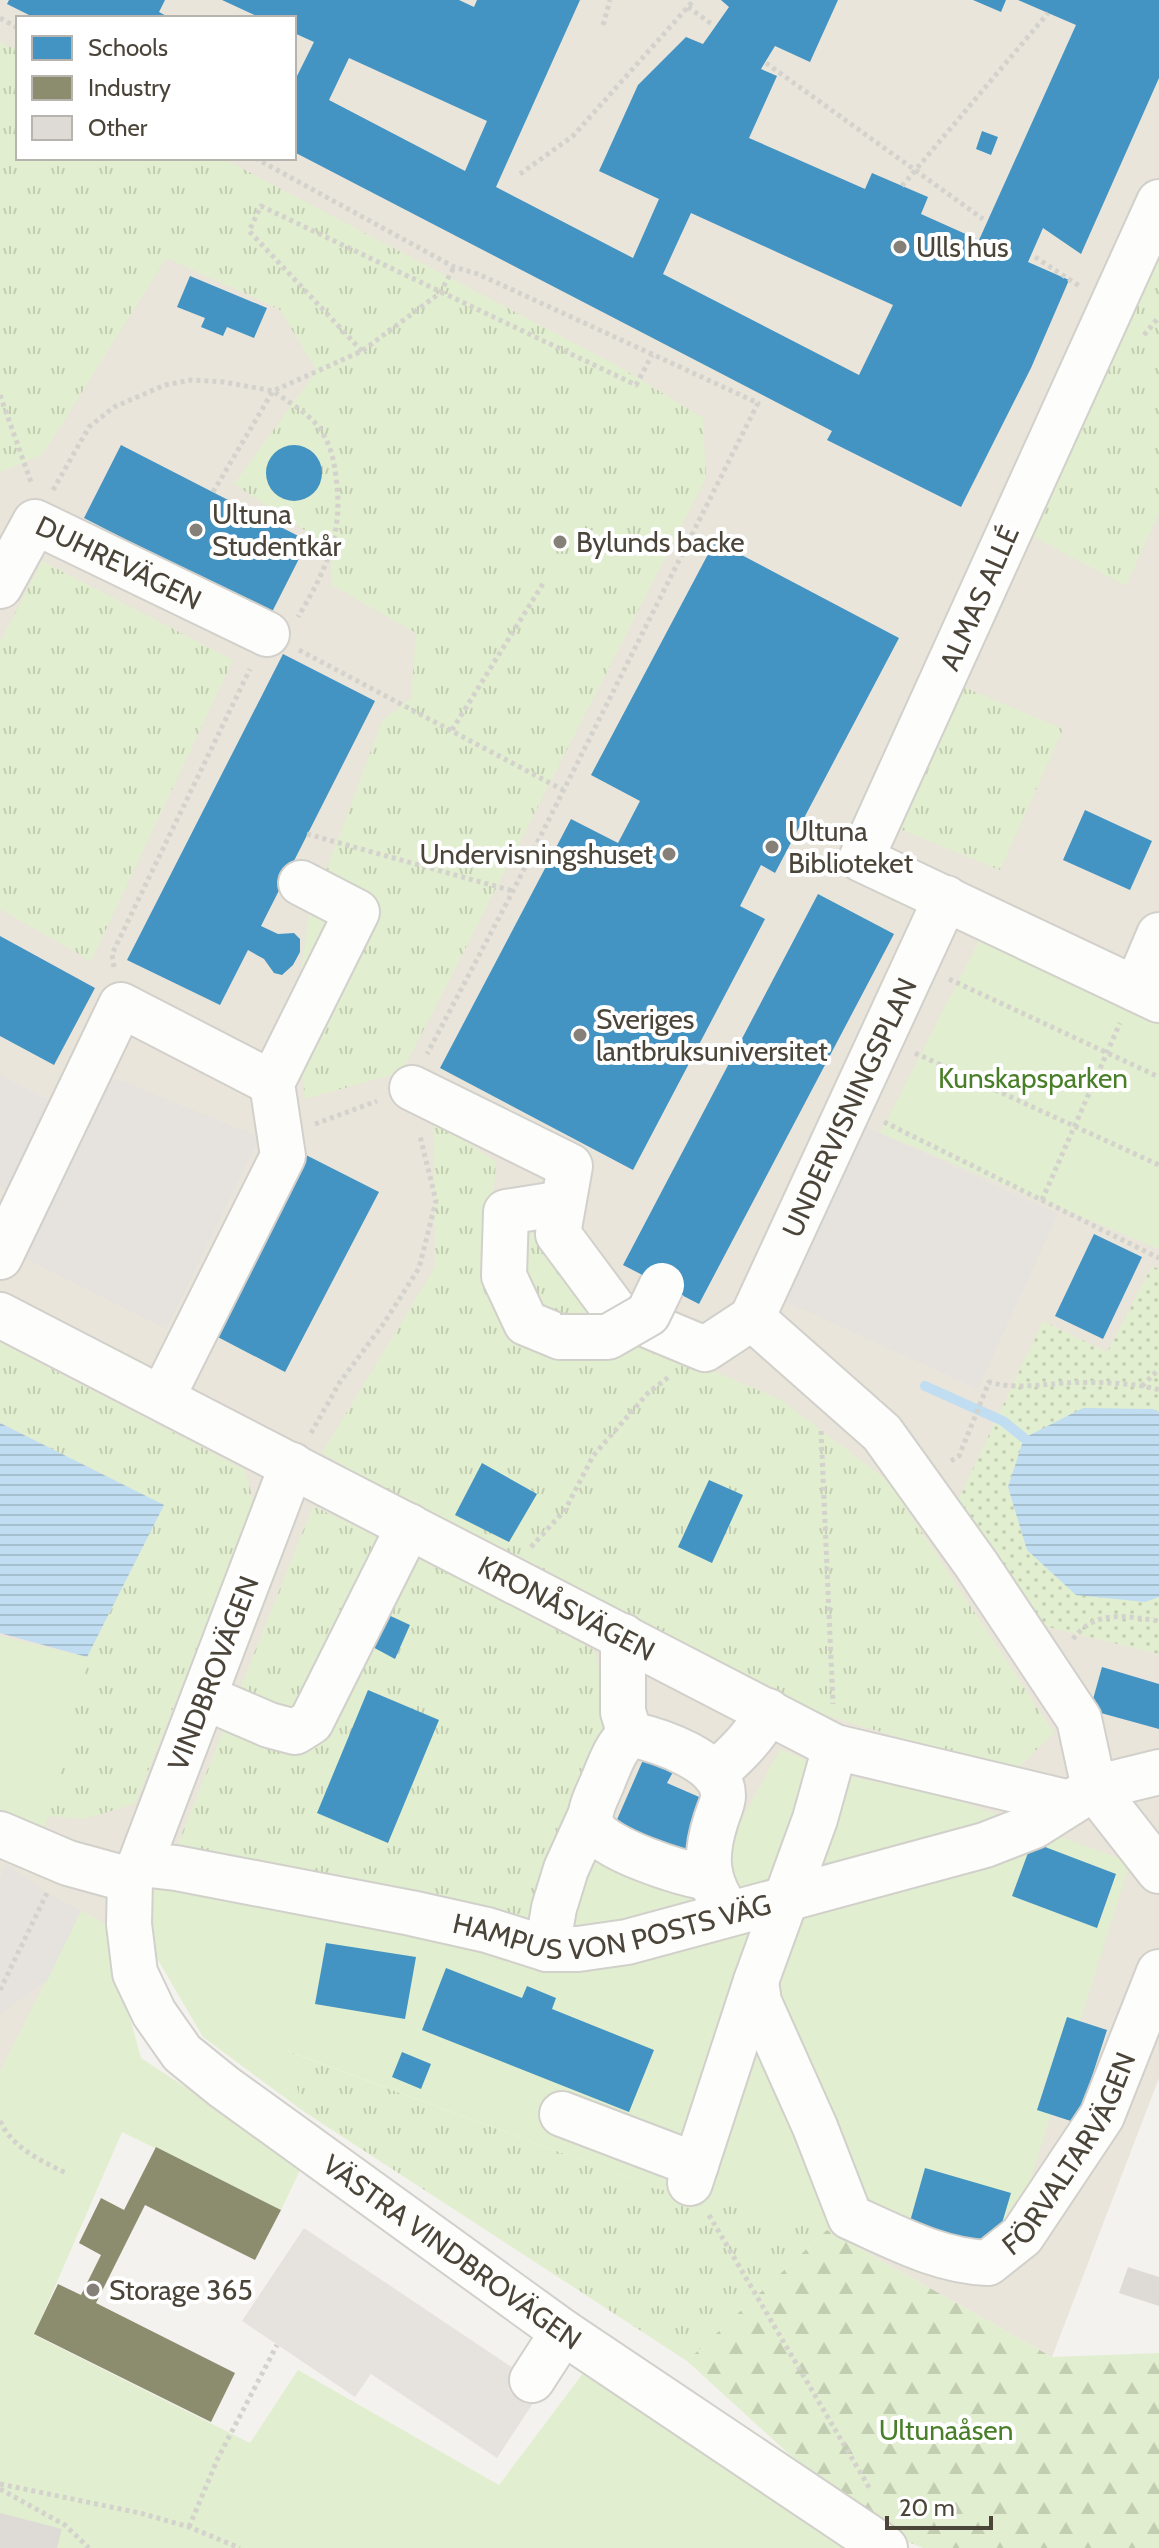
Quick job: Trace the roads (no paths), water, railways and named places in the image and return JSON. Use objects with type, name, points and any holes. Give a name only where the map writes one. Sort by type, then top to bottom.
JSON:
[{"type":"street","name":"ALMAS ALLÉ","points":[[1147,995],[861,859],[1159,202]]},
{"type":"street","name":"DUHREVÄGEN","points":[[0,586],[17,513],[275,638]]},
{"type":"street","points":[[162,1398],[283,1156],[272,1083],[357,912],[301,883]]},
{"type":"street","name":"UNDERVISNINGSPLAN","points":[[752,1318],[946,898]]},
{"type":"street","points":[[1147,995],[1159,935]]},
{"type":"street","points":[[0,1257],[121,1005],[272,1083]]},
{"type":"street","points":[[412,1088],[570,1166],[558,1234],[616,1312],[705,1349],[752,1318],[882,1433],[1079,1719],[1082,1796],[1159,1871]]},
{"type":"street","points":[[563,1203],[506,1212],[504,1276],[526,1323],[560,1337],[608,1337],[648,1314],[662,1285]]},
{"type":"street","name":"KRONÅSVÄGEN","points":[[0,1315],[835,1747],[1082,1796],[1159,1772]]},
{"type":"street","name":"VINDBROVÄGEN","points":[[135,1872],[292,1465]]},
{"type":"street","points":[[204,1697],[269,1725],[295,1732],[311,1722],[409,1526]]},
{"type":"street","points":[[623,1636],[623,1712],[630,1734]]},
{"type":"street","points":[[714,1774],[744,1746],[768,1711]]},
{"type":"street","points":[[630,1734],[698,1760],[718,1778],[723,1796],[714,1824],[709,1877],[720,1898]]},
{"type":"street","points":[[547,1949],[554,1908],[566,1869],[614,1755],[630,1734]]},
{"type":"street","points":[[562,2114],[693,2174],[756,1981],[815,1819],[835,1747]]},
{"type":"street","name":"HAMPUS VON POSTS VÄG","points":[[0,1834],[68,1863],[135,1872],[176,1868],[411,1913],[487,1930],[547,1949],[578,1949],[627,1942],[720,1898],[785,1898],[985,1845],[1034,1826],[1082,1796]]},
{"type":"street","points":[[590,1816],[593,1828],[626,1850],[647,1862],[704,1877],[720,1898]]},
{"type":"street","name":"VÄSTRA VINDBROVÄGEN","points":[[135,1872],[129,1924],[135,1973],[154,2013],[182,2053],[224,2087],[563,2332],[885,2548]]},
{"type":"street","name":"FÖRVALTARVÄGEN","points":[[756,1981],[759,2002],[815,2127],[850,2217],[929,2253],[962,2262],[988,2263],[1022,2236],[1102,2116],[1159,1972]]},
{"type":"street","points":[[532,2380],[563,2332]]},
{"type":"water","points":[[1083,1408],[1153,1409],[1159,1412],[1159,1597],[1145,1602],[1076,1595],[1027,1550],[1008,1487],[1024,1438]]},
{"type":"water","points":[[0,1423],[164,1505],[87,1657],[0,1633]]},
{"type":"waterway","points":[[925,1386],[1003,1421],[1024,1438]]},
{"type":"place","name":"Ulls hus","points":[[900,247]]},
{"type":"place","name":"Ultuna Studentkår","points":[[196,530]]},
{"type":"place","name":"Bylunds backe","points":[[560,542]]},
{"type":"place","name":"Ultuna Biblioteket","points":[[772,847]]},
{"type":"place","name":"Undervisningshuset","points":[[669,854]]},
{"type":"place","name":"Sveriges lantbruksuniversitet","points":[[580,1035]]},
{"type":"place","name":"Storage 365","points":[[93,2290]]},
{"type":"park label","name":"Kunskapsparken","points":[[1033,1078]]},
{"type":"park label","name":"Ultunaåsen","points":[[946,2430]]}]
